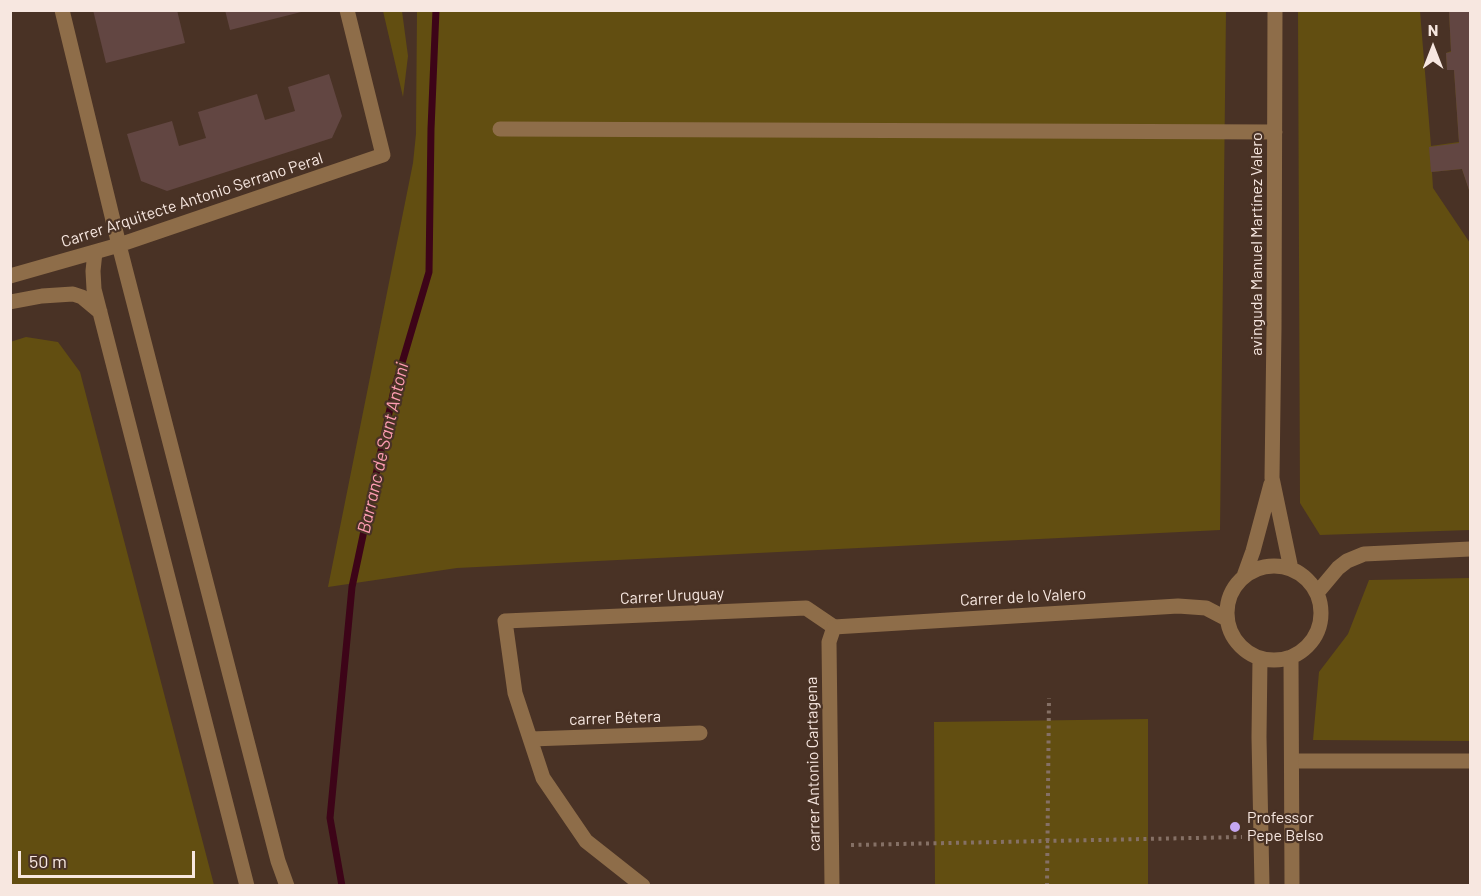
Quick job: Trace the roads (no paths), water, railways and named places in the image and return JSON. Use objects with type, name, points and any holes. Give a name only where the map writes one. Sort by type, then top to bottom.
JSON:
[{"type":"street","points":[[63,10],[119,245],[278,861],[287,885]]},
{"type":"street","name":"Carrer Arquitecte Antonio Serrano Peral","points":[[10,276],[119,245],[383,155],[348,10]]},
{"type":"street","name":"avinguda Manuel Martínez Valero","points":[[1275,10],[1272,478],[1291,569]]},
{"type":"street","points":[[500,129],[1275,132]]},
{"type":"street","points":[[95,252],[94,289],[247,885]]},
{"type":"street","points":[[10,302],[42,296],[73,294],[82,297],[100,312]]},
{"type":"street","name":"avinguda Manuel Martínez Valero","points":[[1244,576],[1272,478]]},
{"type":"street","points":[[1317,593],[1338,568],[1347,561],[1364,554],[1470,549]]},
{"type":"street","points":[[1281,566],[1291,569],[1306,578],[1317,593],[1321,622],[1311,643],[1291,657],[1274,661],[1260,658],[1242,648],[1232,635],[1226,610],[1235,585],[1244,576],[1265,567],[1281,566]]},
{"type":"street","name":"Carrer de lo Valero","points":[[834,627],[1178,606],[1206,608],[1227,619]]},
{"type":"street","name":"Carrer Uruguay","points":[[531,739],[515,693],[506,621],[806,608],[834,627]]},
{"type":"street","name":"carrer Antonio Cartagena","points":[[832,885],[829,642],[834,627]]},
{"type":"street","points":[[1291,657],[1292,885]]},
{"type":"street","points":[[1260,658],[1262,885]]},
{"type":"street","name":"carrer Bétera","points":[[531,739],[700,733]]},
{"type":"street","points":[[531,739],[543,778],[586,841],[643,885]]},
{"type":"street","points":[[1292,761],[1470,761]]},
{"type":"waterway","name":"Barranc de Sant Antoni","points":[[342,886],[330,818],[352,587],[394,390],[429,272],[431,129],[436,10]]},
{"type":"place","name":"Professor Pepe Belso","points":[[1235,827]]}]
